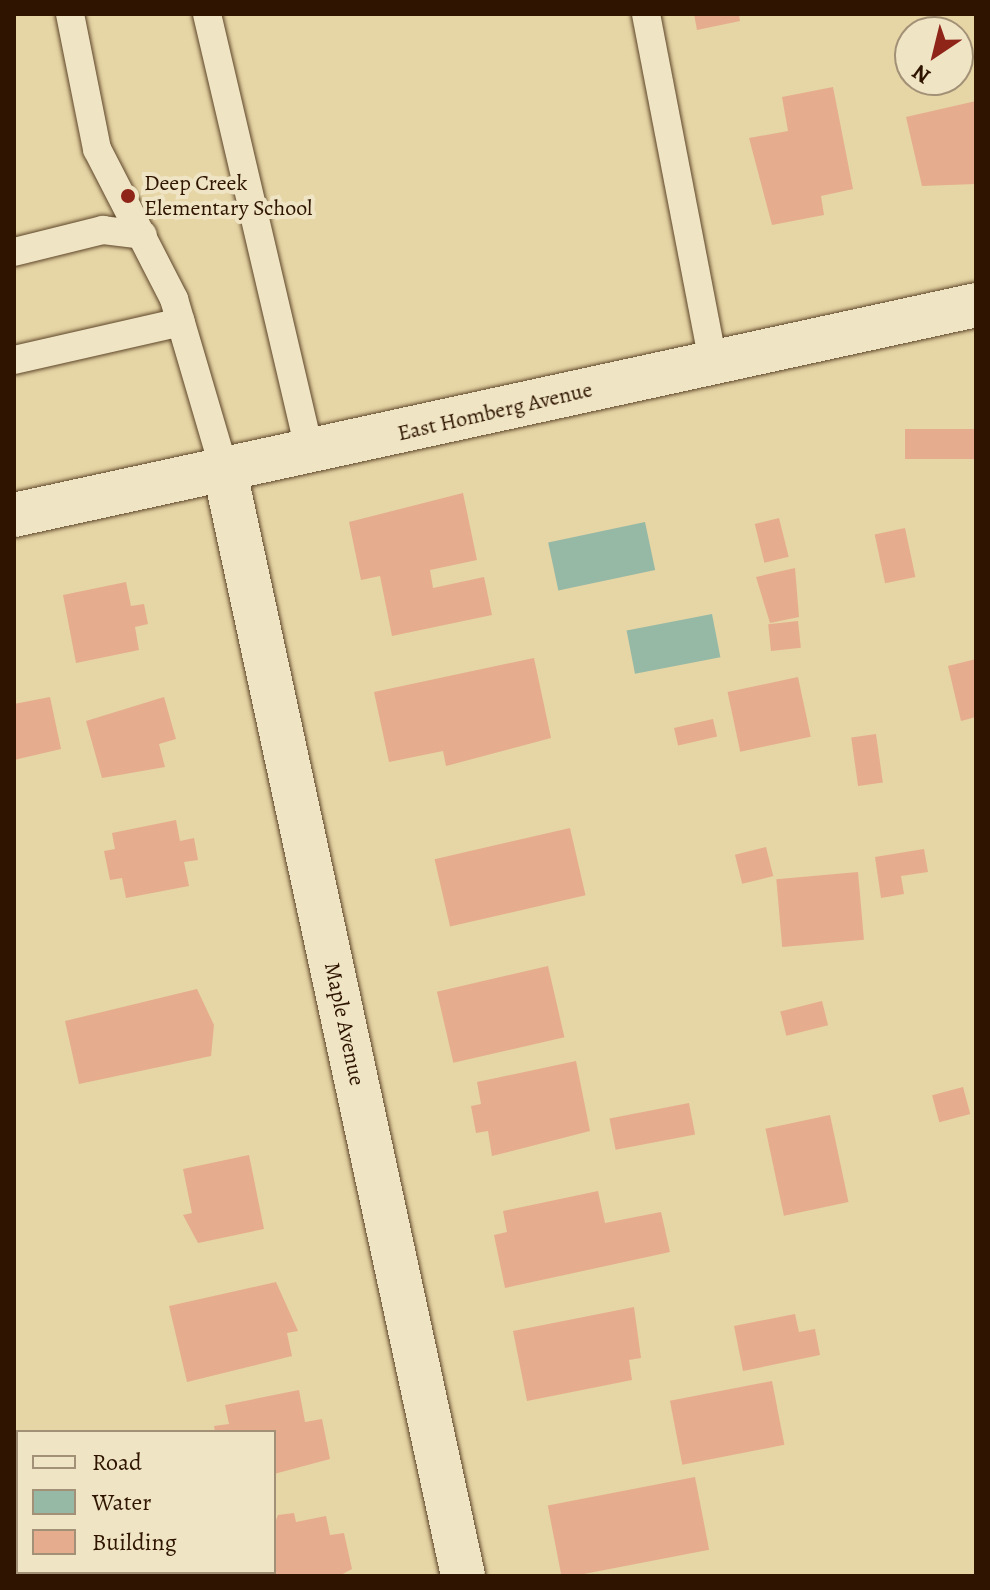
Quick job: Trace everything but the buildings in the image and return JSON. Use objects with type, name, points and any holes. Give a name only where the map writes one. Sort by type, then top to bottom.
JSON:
[{"type":"street","name":"East Homberg Avenue","points":[[14,515],[225,472],[976,305]]},
{"type":"street","name":"Maple Avenue","points":[[225,472],[463,1576]]},
{"type":"lane","points":[[70,14],[97,149],[143,235],[181,322],[225,472]]},
{"type":"lane","points":[[207,14],[310,453]]},
{"type":"lane","points":[[646,14],[713,363]]},
{"type":"lane","points":[[14,252],[103,230],[143,235]]},
{"type":"lane","points":[[14,360],[181,322]]},
{"type":"water","points":[[645,522],[655,570],[558,591],[548,543]]},
{"type":"water","points":[[712,614],[720,657],[635,674],[627,631]]},
{"type":"place","name":"Deep Creek Elementary School","points":[[128,196]]}]
